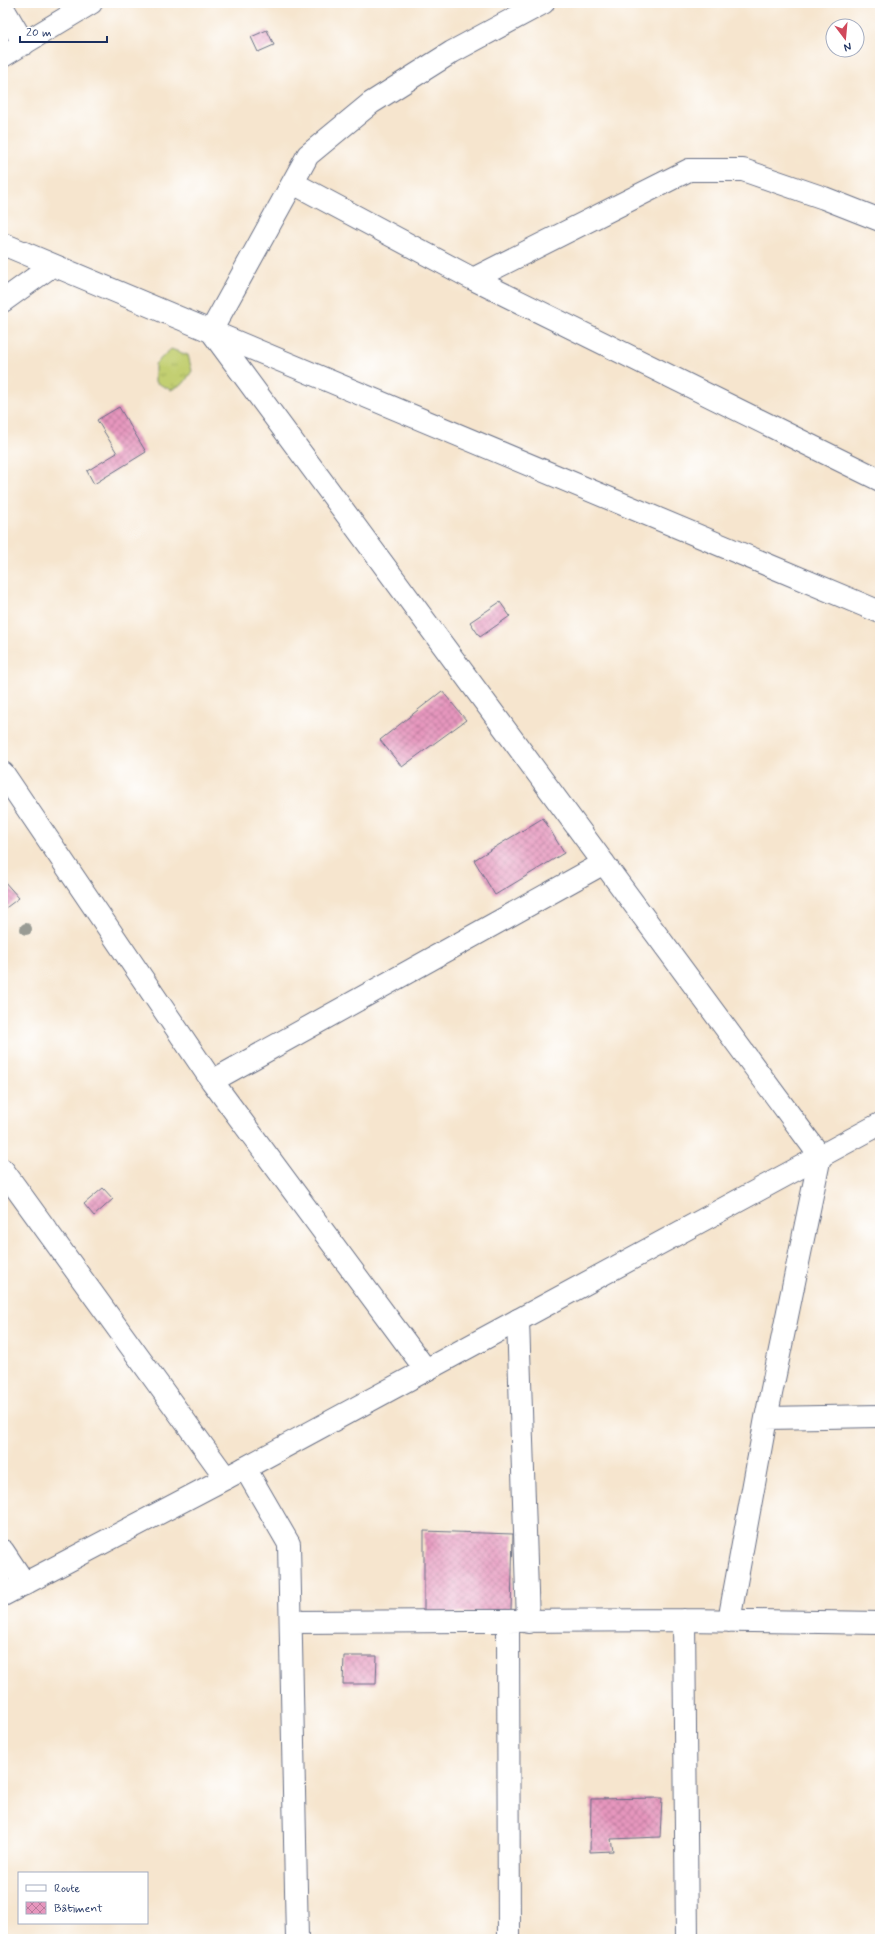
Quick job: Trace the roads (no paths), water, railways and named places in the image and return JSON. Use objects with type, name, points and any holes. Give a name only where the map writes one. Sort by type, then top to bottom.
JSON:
[{"type":"street","points":[[3,56],[91,3]]},
{"type":"street","points":[[211,331],[308,155],[371,103],[452,52],[543,3]]},
{"type":"street","points":[[3,8],[24,44]]},
{"type":"street","points":[[473,279],[689,170],[743,170],[824,198],[880,220]]},
{"type":"street","points":[[293,183],[473,279],[880,480]]},
{"type":"street","points":[[3,244],[880,612]]},
{"type":"street","points":[[3,301],[53,265]]},
{"type":"street","points":[[211,331],[820,1156],[766,1418],[729,1621]]},
{"type":"street","points":[[3,773],[212,1081],[426,1370]]},
{"type":"street","points":[[212,1081],[604,863]]},
{"type":"street","points":[[3,1595],[245,1468],[880,1124]]},
{"type":"street","points":[[3,1170],[226,1478]]},
{"type":"street","points":[[509,1939],[518,1622],[518,1320]]},
{"type":"street","points":[[766,1418],[880,1416]]},
{"type":"street","points":[[245,1468],[289,1544],[297,1939]]},
{"type":"street","points":[[3,1551],[25,1584]]},
{"type":"street","points":[[684,1620],[687,1939]]},
{"type":"street","points":[[290,1622],[684,1620],[880,1623]]}]
